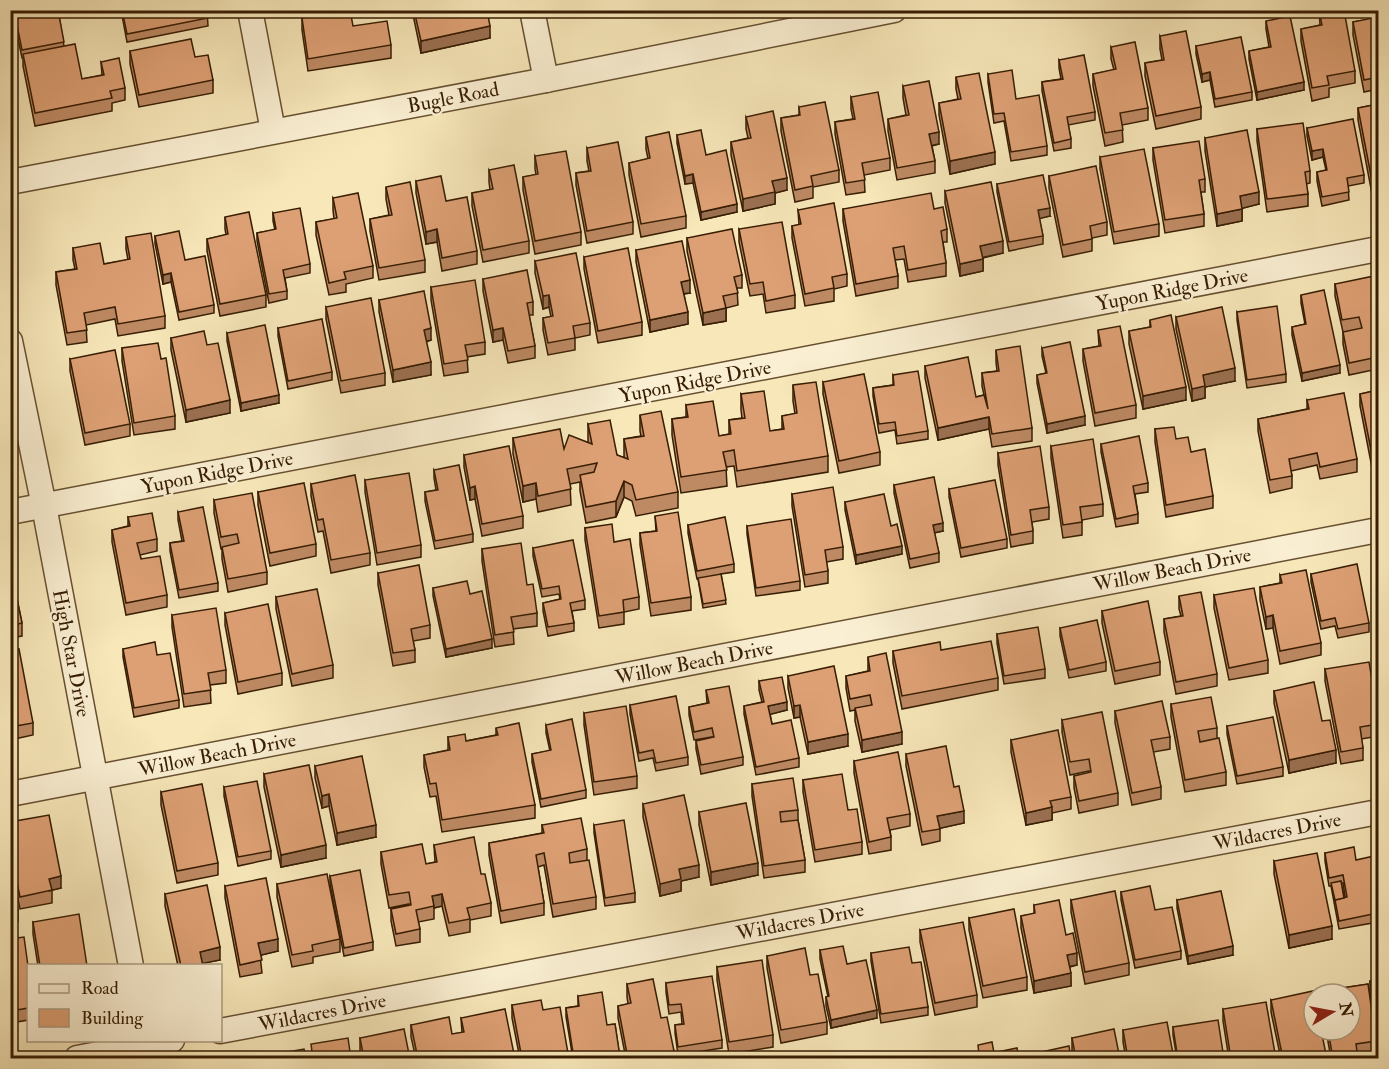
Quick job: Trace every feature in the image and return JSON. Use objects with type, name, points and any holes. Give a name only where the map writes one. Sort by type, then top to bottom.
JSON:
[{"type":"street","points":[[250,10],[273,131]]},
{"type":"street","points":[[532,10],[546,80]]},
{"type":"street","name":"Bugle Road","points":[[10,182],[546,80],[810,18],[894,10]]},
{"type":"street","name":"Yupon Ridge Drive","points":[[10,512],[1378,249]]},
{"type":"street","name":"High Star Drive","points":[[10,341],[44,506],[131,964]]},
{"type":"street","name":"Willow Beach Drive","points":[[10,794],[1378,530]]},
{"type":"street","name":"Wildacres Drive","points":[[222,1031],[1378,812]]},
{"type":"street","points":[[76,1059],[147,1048],[168,1042]]},
{"type":"building","points":[[14,10],[58,10],[64,42],[22,50]]},
{"type":"building","points":[[122,10],[207,10],[208,18],[127,34]]},
{"type":"building","points":[[350,10],[353,26],[387,21],[391,45],[308,59],[302,18]]},
{"type":"building","points":[[414,10],[487,10],[490,26],[421,41]]},
{"type":"building","points":[[1344,10],[1355,71],[1327,76],[1329,85],[1312,88],[1301,29],[1322,25],[1319,11]]},
{"type":"building","points":[[1372,10],[1378,10],[1378,77],[1364,80],[1353,22],[1373,18]]},
{"type":"building","points":[[1290,16],[1304,82],[1257,92],[1249,51],[1271,47],[1266,21]]},
{"type":"building","points":[[1186,31],[1201,107],[1156,116],[1145,63],[1164,60],[1160,36]]},
{"type":"building","points":[[1241,37],[1252,92],[1215,99],[1210,72],[1202,74],[1196,46]]},
{"type":"building","points":[[191,39],[195,57],[208,55],[213,80],[139,95],[130,51]]},
{"type":"building","points":[[1135,42],[1148,108],[1120,113],[1123,130],[1105,133],[1093,74],[1116,69],[1111,47]]},
{"type":"building","points":[[75,44],[82,79],[104,75],[101,62],[119,58],[125,88],[110,91],[112,98],[35,113],[23,54]]},
{"type":"building","points":[[1084,55],[1095,112],[1067,117],[1071,139],[1054,143],[1042,82],[1063,79],[1059,60]]},
{"type":"building","points":[[1012,70],[1016,99],[1039,95],[1047,146],[1011,152],[1004,113],[994,114],[988,74]]},
{"type":"building","points":[[979,73],[995,152],[950,161],[939,103],[961,99],[956,77]]},
{"type":"building","points":[[929,81],[939,132],[929,134],[935,161],[897,168],[888,119],[909,115],[903,86]]},
{"type":"building","points":[[878,92],[890,158],[862,163],[865,180],[846,183],[835,122],[855,119],[851,97]]},
{"type":"building","points":[[825,102],[839,170],[811,176],[813,186],[795,190],[781,118],[800,115],[799,107]]},
{"type":"building","points":[[1378,104],[1378,180],[1372,181],[1358,108]]},
{"type":"building","points":[[773,111],[787,178],[772,181],[775,192],[743,199],[731,142],[751,138],[746,117]]},
{"type":"building","points":[[1353,119],[1364,175],[1347,178],[1349,192],[1322,197],[1317,172],[1327,170],[1323,149],[1312,151],[1307,128]]},
{"type":"building","points":[[1303,123],[1310,171],[1305,172],[1308,194],[1267,199],[1257,129]]},
{"type":"building","points":[[701,130],[706,155],[726,150],[737,204],[701,212],[693,174],[685,176],[677,135]]},
{"type":"building","points":[[1247,130],[1259,192],[1240,196],[1242,209],[1217,214],[1205,138]]},
{"type":"building","points":[[669,132],[686,216],[641,224],[629,163],[650,158],[646,137]]},
{"type":"building","points":[[1199,141],[1205,179],[1199,180],[1204,214],[1165,220],[1153,148]]},
{"type":"building","points":[[618,142],[633,222],[587,231],[576,173],[591,171],[587,148]]},
{"type":"building","points":[[1144,149],[1159,224],[1114,232],[1100,157]]},
{"type":"building","points":[[566,151],[581,232],[535,241],[523,177],[538,174],[535,156]]},
{"type":"building","points":[[514,165],[529,241],[483,250],[472,193],[493,189],[489,170]]},
{"type":"building","points":[[1096,166],[1107,222],[1090,226],[1092,239],[1063,245],[1049,176]]},
{"type":"building","points":[[1043,175],[1050,208],[1038,210],[1043,236],[1009,242],[997,184]]},
{"type":"building","points":[[441,176],[446,201],[467,197],[477,251],[442,258],[437,229],[426,232],[416,181]]},
{"type":"building","points":[[410,182],[425,260],[379,268],[370,219],[392,215],[386,187]]},
{"type":"building","points":[[991,182],[1003,241],[980,246],[983,259],[960,264],[945,191]]},
{"type":"building","points":[[358,193],[373,266],[344,272],[346,279],[329,283],[316,222],[337,218],[333,198]]},
{"type":"building","points":[[931,193],[934,209],[943,207],[947,229],[941,231],[946,263],[908,270],[904,246],[893,248],[898,276],[856,284],[843,209]]},
{"type":"building","points":[[834,203],[847,274],[832,277],[834,288],[805,294],[792,226],[801,224],[798,210]]},
{"type":"building","points":[[300,208],[310,264],[283,270],[287,291],[269,294],[257,233],[276,229],[273,213]]},
{"type":"building","points":[[249,212],[266,295],[220,304],[207,239],[228,234],[225,217]]},
{"type":"building","points":[[782,222],[795,295],[766,301],[763,282],[750,284],[739,229]]},
{"type":"building","points":[[732,229],[742,275],[734,277],[738,293],[723,296],[726,308],[703,313],[687,238]]},
{"type":"building","points":[[179,231],[185,260],[205,256],[214,305],[179,312],[171,273],[163,275],[155,236]]},
{"type":"building","points":[[151,233],[165,316],[118,324],[115,307],[84,313],[87,330],[67,333],[56,272],[77,269],[73,248],[100,243],[104,264],[130,259],[126,237]]},
{"type":"building","points":[[682,241],[690,280],[681,282],[688,312],[650,320],[636,250]]},
{"type":"building","points":[[628,248],[642,322],[598,331],[584,257]]},
{"type":"building","points":[[576,253],[590,323],[573,326],[575,338],[548,343],[543,318],[553,316],[549,295],[543,296],[535,261]]},
{"type":"building","points":[[527,270],[533,302],[527,303],[535,346],[508,351],[503,328],[493,330],[483,279]]},
{"type":"building","points":[[1374,276],[1378,297],[1378,357],[1349,363],[1343,332],[1362,328],[1359,317],[1342,320],[1335,284]]},
{"type":"building","points":[[475,280],[485,342],[465,345],[468,360],[444,364],[431,287]]},
{"type":"building","points":[[1324,290],[1340,365],[1302,373],[1292,327],[1306,324],[1301,295]]},
{"type":"building","points":[[424,291],[431,328],[424,330],[431,362],[393,370],[379,300]]},
{"type":"building","points":[[371,298],[385,373],[341,381],[326,307]]},
{"type":"building","points":[[1277,306],[1286,374],[1247,380],[1237,312]]},
{"type":"building","points":[[1222,307],[1235,368],[1203,375],[1205,386],[1192,389],[1176,317]]},
{"type":"building","points":[[1171,315],[1186,387],[1143,396],[1129,331],[1151,327],[1150,320]]},
{"type":"building","points":[[322,319],[332,372],[288,381],[278,328]]},
{"type":"building","points":[[265,325],[279,395],[241,403],[227,333]]},
{"type":"building","points":[[1120,326],[1136,405],[1095,413],[1083,349],[1101,346],[1098,330]]},
{"type":"building","points":[[204,331],[207,345],[218,343],[230,400],[186,410],[171,338]]},
{"type":"building","points":[[1070,342],[1085,416],[1047,424],[1037,375],[1047,373],[1042,348]]},
{"type":"building","points":[[158,343],[161,359],[166,358],[175,416],[134,423],[122,348]]},
{"type":"building","points":[[1020,346],[1032,428],[992,434],[989,417],[938,428],[925,366],[968,357],[976,397],[984,395],[988,409],[982,373],[999,371],[996,350]]},
{"type":"building","points":[[115,350],[130,424],[85,433],[70,359]]},
{"type":"building","points":[[918,371],[928,431],[897,436],[895,422],[879,424],[873,388],[894,385],[893,375]]},
{"type":"building","points":[[864,374],[880,452],[839,461],[823,382]]},
{"type":"building","points":[[816,382],[828,456],[737,471],[734,450],[723,452],[727,470],[681,477],[672,419],[688,417],[686,405],[713,401],[719,436],[731,434],[729,420],[745,418],[741,394],[764,391],[770,431],[784,429],[782,416],[797,413],[793,385]]},
{"type":"building","points":[[1378,390],[1378,464],[1374,465],[1360,394]]},
{"type":"building","points":[[1344,393],[1357,459],[1320,467],[1317,453],[1289,459],[1292,476],[1270,480],[1258,419],[1309,409],[1307,400]]},
{"type":"building","points":[[661,411],[678,492],[636,500],[632,485],[624,481],[616,501],[586,507],[580,475],[594,472],[597,463],[567,469],[571,489],[538,496],[536,483],[523,486],[513,438],[560,429],[564,449],[569,435],[592,444],[588,424],[610,420],[617,455],[628,459],[624,439],[644,436],[640,415]]},
{"type":"building","points":[[1174,427],[1176,439],[1188,437],[1191,452],[1205,449],[1213,496],[1166,505],[1155,429]]},
{"type":"building","points":[[1139,436],[1148,483],[1133,486],[1138,514],[1116,519],[1101,444]]},
{"type":"building","points":[[1093,439],[1103,504],[1080,507],[1082,522],[1063,525],[1051,446]]},
{"type":"building","points":[[509,446],[523,516],[482,524],[475,486],[470,488],[464,455]]},
{"type":"building","points":[[1040,446],[1049,507],[1030,510],[1033,531],[1011,535],[998,453]]},
{"type":"building","points":[[459,465],[473,534],[435,541],[425,492],[438,490],[434,470]]},
{"type":"building","points":[[409,473],[421,545],[377,553],[365,480]]},
{"type":"building","points":[[355,475],[370,553],[331,560],[323,519],[318,520],[311,484]]},
{"type":"building","points":[[934,477],[943,523],[933,525],[939,553],[910,559],[894,485]]},
{"type":"building","points":[[995,480],[1007,539],[961,548],[949,489]]},
{"type":"building","points":[[304,483],[316,544],[270,553],[258,492]]},
{"type":"building","points":[[833,487],[843,547],[825,550],[828,571],[805,575],[792,494]]},
{"type":"building","points":[[252,493],[267,572],[228,579],[222,547],[239,543],[237,534],[221,537],[214,500]]},
{"type":"building","points":[[884,494],[891,526],[897,524],[902,546],[856,555],[845,502]]},
{"type":"building","points":[[203,507],[218,583],[179,590],[170,543],[184,541],[178,512]]},
{"type":"building","points":[[678,512],[691,597],[651,603],[640,533],[657,531],[655,516]]},
{"type":"building","points":[[152,513],[157,539],[137,543],[141,559],[160,556],[167,595],[126,603],[112,530],[130,526],[128,517]]},
{"type":"building","points":[[725,517],[734,564],[697,571],[688,525]]},
{"type":"building","points":[[791,519],[800,581],[756,588],[747,526]]},
{"type":"building","points":[[612,524],[614,542],[630,539],[639,597],[623,600],[624,612],[599,616],[585,528]]},
{"type":"building","points":[[573,540],[585,600],[570,603],[574,623],[548,627],[543,603],[561,599],[559,586],[542,589],[533,548]]},
{"type":"building","points":[[521,543],[527,585],[533,584],[537,613],[511,617],[514,632],[495,635],[482,549]]},
{"type":"building","points":[[1378,557],[1378,591],[1372,558]]},
{"type":"building","points":[[1357,564],[1369,623],[1338,629],[1335,618],[1321,621],[1311,574]]},
{"type":"building","points":[[10,565],[22,623],[10,626]]},
{"type":"building","points":[[419,565],[430,625],[411,629],[415,650],[393,653],[378,573]]},
{"type":"building","points":[[1306,570],[1321,643],[1280,651],[1273,615],[1266,617],[1260,587],[1282,583],[1280,575]]},
{"type":"building","points":[[721,574],[726,600],[703,604],[698,578]]},
{"type":"building","points":[[467,581],[470,594],[482,591],[492,639],[446,649],[433,588]]},
{"type":"building","points":[[1254,588],[1268,660],[1229,668],[1214,595]]},
{"type":"building","points":[[317,589],[333,665],[292,674],[276,597]]},
{"type":"building","points":[[1201,592],[1217,674],[1176,682],[1164,619],[1183,616],[1179,596]]},
{"type":"building","points":[[1148,601],[1160,662],[1115,671],[1102,611]]},
{"type":"building","points":[[268,604],[282,673],[238,682],[225,613]]},
{"type":"building","points":[[216,608],[226,670],[208,673],[211,690],[184,694],[172,615]]},
{"type":"building","points":[[1097,620],[1106,662],[1069,670],[1060,628]]},
{"type":"building","points":[[1038,627],[1045,669],[1004,676],[997,634]]},
{"type":"building","points":[[991,641],[998,678],[902,696],[893,651],[940,642],[941,650]]},
{"type":"building","points":[[155,642],[157,655],[170,653],[179,700],[134,708],[123,649]]},
{"type":"building","points":[[19,649],[33,723],[10,727],[10,651]]},
{"type":"building","points":[[886,653],[902,732],[862,740],[855,708],[872,705],[870,695],[850,699],[846,676],[870,671],[868,657]]},
{"type":"building","points":[[1369,662],[1378,724],[1360,727],[1363,748],[1341,752],[1325,669]]},
{"type":"building","points":[[834,666],[848,734],[808,742],[800,705],[794,706],[788,676]]},
{"type":"building","points":[[782,677],[787,702],[768,706],[772,724],[791,720],[799,758],[756,767],[744,706],[764,702],[759,681]]},
{"type":"building","points":[[1314,682],[1322,721],[1330,720],[1336,750],[1289,760],[1274,691]]},
{"type":"building","points":[[729,686],[743,757],[701,765],[696,741],[714,737],[712,728],[694,732],[689,707],[709,703],[706,690]]},
{"type":"building","points":[[676,696],[688,757],[656,763],[653,750],[639,753],[630,705]]},
{"type":"building","points":[[1211,697],[1217,728],[1198,731],[1200,742],[1219,738],[1226,772],[1185,780],[1171,704]]},
{"type":"building","points":[[1162,701],[1170,737],[1151,740],[1161,787],[1132,793],[1115,711]]},
{"type":"building","points":[[626,706],[637,776],[594,782],[584,713]]},
{"type":"building","points":[[1102,712],[1118,793],[1079,801],[1074,776],[1091,772],[1089,759],[1070,762],[1062,720]]},
{"type":"building","points":[[1273,717],[1283,767],[1237,776],[1227,726]]},
{"type":"building","points":[[572,719],[586,790],[541,799],[532,754],[551,750],[546,725]]},
{"type":"building","points":[[519,723],[535,805],[442,820],[436,783],[430,784],[424,755],[450,750],[448,737],[465,734],[466,741],[498,735],[496,728]]},
{"type":"building","points":[[1058,730],[1071,797],[1050,801],[1052,807],[1026,813],[1011,740]]},
{"type":"building","points":[[946,746],[954,787],[959,786],[964,811],[937,816],[940,829],[922,832],[906,754]]},
{"type":"building","points":[[898,752],[910,814],[887,818],[891,837],[869,842],[854,761]]},
{"type":"building","points":[[362,756],[376,825],[337,833],[329,794],[322,796],[315,766]]},
{"type":"building","points":[[309,765],[326,845],[281,855],[264,774]]},
{"type":"building","points":[[842,774],[848,810],[857,809],[862,842],[815,850],[803,780]]},
{"type":"building","points":[[793,778],[798,810],[780,812],[781,822],[798,820],[805,860],[764,866],[752,784]]},
{"type":"building","points":[[257,781],[271,851],[238,857],[224,787]]},
{"type":"building","points":[[202,784],[218,863],[177,871],[161,792]]},
{"type":"building","points":[[684,795],[699,865],[679,869],[681,879],[660,884],[643,804]]},
{"type":"building","points":[[746,803],[758,863],[711,872],[699,812]]},
{"type":"building","points":[[49,815],[61,876],[49,879],[52,890],[20,897],[10,848],[10,822]]},
{"type":"building","points":[[581,818],[587,849],[569,853],[570,863],[589,860],[596,897],[553,904],[544,853],[536,855],[544,903],[501,911],[489,843],[544,833],[542,825]]},
{"type":"building","points":[[624,820],[635,893],[605,898],[594,825]]},
{"type":"building","points":[[474,837],[481,874],[485,874],[491,903],[467,908],[470,919],[449,923],[442,894],[432,896],[434,906],[416,910],[420,929],[396,934],[391,909],[411,905],[409,892],[389,895],[381,852],[422,844],[426,864],[437,862],[434,845]]},
{"type":"building","points":[[1375,838],[1378,838],[1378,856]]},
{"type":"building","points":[[1354,847],[1356,860],[1374,856],[1378,882],[1378,913],[1339,921],[1335,900],[1347,897],[1343,875],[1329,878],[1325,853]]},
{"type":"building","points":[[1317,853],[1332,926],[1289,935],[1274,861]]},
{"type":"building","points":[[360,870],[373,942],[344,948],[330,876]]},
{"type":"building","points":[[10,874],[18,910],[10,912]]},
{"type":"building","points":[[327,874],[340,939],[312,945],[313,951],[292,955],[277,884]]},
{"type":"building","points":[[266,878],[278,939],[258,943],[262,960],[240,965],[225,886]]},
{"type":"building","points":[[1341,881],[1344,898],[1335,900],[1331,883]]},
{"type":"building","points":[[207,885],[220,947],[200,952],[203,964],[181,964],[165,894]]},
{"type":"building","points":[[1150,886],[1155,910],[1172,907],[1181,951],[1135,960],[1121,892]]},
{"type":"building","points":[[1115,891],[1129,963],[1085,972],[1071,900]]},
{"type":"building","points":[[1221,891],[1233,946],[1188,956],[1177,900]]},
{"type":"building","points":[[1059,900],[1066,935],[1073,933],[1077,953],[1067,955],[1071,973],[1034,981],[1021,916],[1035,913],[1034,905]]},
{"type":"building","points":[[1014,909],[1027,977],[983,986],[969,918]]},
{"type":"building","points":[[79,914],[87,964],[40,964],[33,922]]},
{"type":"building","points":[[963,922],[977,995],[935,1003],[920,930]]},
{"type":"building","points":[[24,937],[28,964],[27,1008],[11,1011],[10,939]]},
{"type":"building","points":[[843,946],[847,964],[866,960],[877,1010],[831,1020],[820,950]]},
{"type":"building","points":[[909,947],[912,963],[921,962],[928,1007],[881,1014],[871,953]]},
{"type":"building","points":[[805,948],[810,975],[818,974],[827,1022],[781,1030],[767,956]]},
{"type":"building","points":[[762,960],[773,1035],[729,1042],[717,967]]},
{"type":"building","points":[[712,976],[722,1040],[678,1047],[675,1025],[684,1024],[681,1004],[669,1005],[666,983]]},
{"type":"building","points":[[653,979],[661,1018],[667,1017],[674,1051],[628,1059],[618,1006],[631,1003],[627,984]]},
{"type":"building","points":[[1378,979],[1378,1023],[1370,981]]},
{"type":"building","points":[[1368,984],[1376,1041],[1356,1044],[1358,1059],[1333,1059],[1330,1042],[1362,1042],[1362,985]]},
{"type":"building","points":[[602,992],[607,1025],[615,1024],[620,1057],[574,1059],[566,1008],[579,1006],[578,996]]},
{"type":"building","points":[[1302,993],[1302,1042],[1323,1042],[1327,1059],[1283,1059],[1271,1000]]},
{"type":"building","points":[[541,1000],[543,1010],[560,1007],[569,1059],[522,1059],[512,1005]]},
{"type":"building","points":[[1266,1002],[1276,1059],[1231,1059],[1223,1009]]},
{"type":"building","points":[[505,1009],[515,1059],[418,1059],[411,1025],[449,1017],[452,1034],[464,1032],[461,1018]]},
{"type":"building","points":[[1218,1020],[1224,1059],[1189,1059],[1188,1052],[1177,1053],[1173,1027]]},
{"type":"building","points":[[1167,1022],[1174,1059],[1128,1059],[1123,1030]]},
{"type":"building","points":[[404,1029],[410,1059],[364,1059],[360,1038]]},
{"type":"building","points":[[1114,1029],[1120,1059],[1076,1059],[1072,1038]]},
{"type":"building","points":[[348,1038],[351,1059],[313,1059],[311,1044]]},
{"type":"building","points":[[992,1042],[994,1053],[979,1055],[978,1045]]},
{"type":"building","points":[[1069,1046],[1071,1059],[1024,1059],[1023,1056]]},
{"type":"building","points":[[1017,1048],[1019,1059],[973,1059],[973,1057]]},
{"type":"building","points":[[304,1049],[306,1059],[259,1059],[259,1057]]}]
